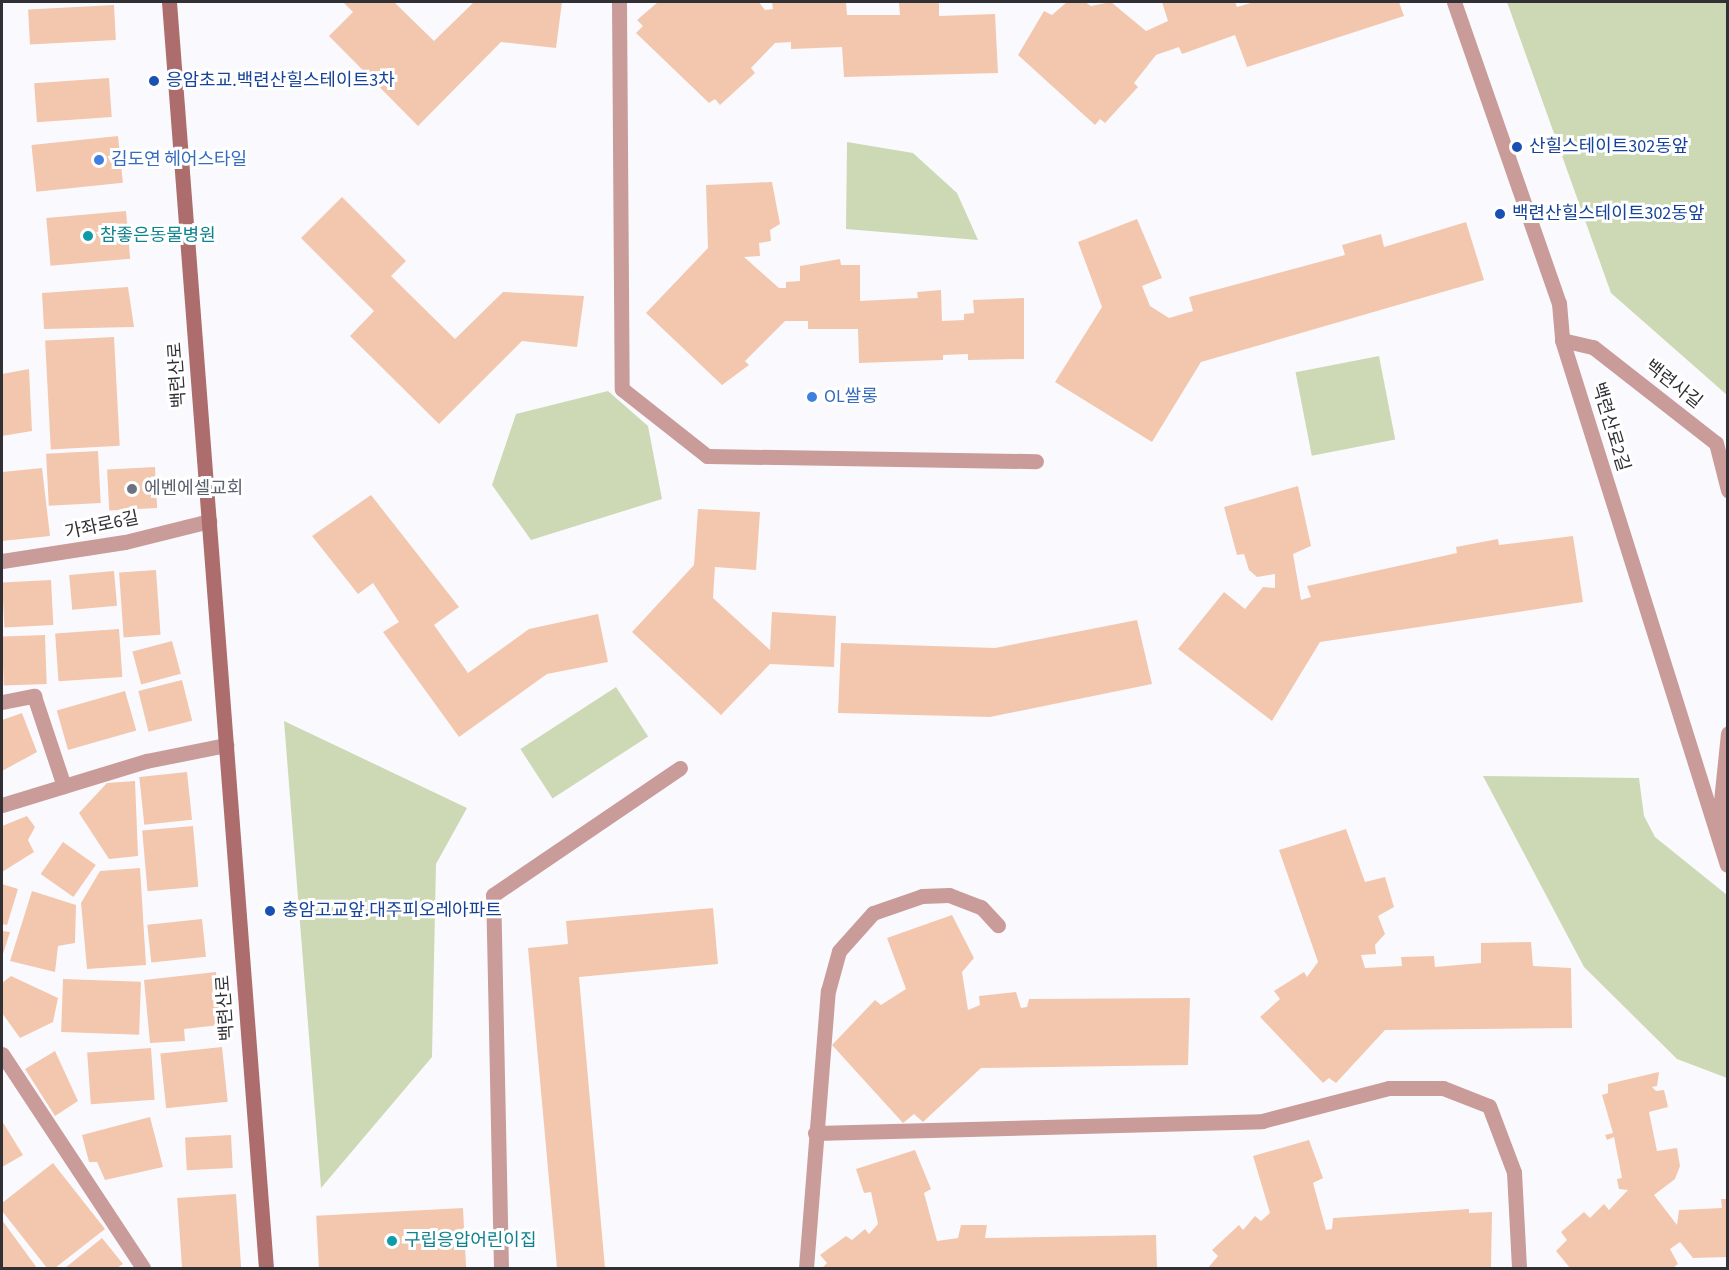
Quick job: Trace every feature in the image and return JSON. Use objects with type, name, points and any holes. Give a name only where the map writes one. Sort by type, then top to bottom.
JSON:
[{"type":"main road","name":"백련산로","points":[[169,2],[266,1269]]},
{"type":"street","points":[[619,2],[622,389],[707,456],[1036,460]]},
{"type":"street","name":"백련산로2길","points":[[1454,2],[1559,303],[1562,340],[1727,865]]},
{"type":"street","name":"백련사길","points":[[1562,340],[1593,347],[1716,443],[1728,490]]},
{"type":"street","name":"가좌로6길","points":[[2,561],[114,544],[209,521]]},
{"type":"street","points":[[2,702],[34,696],[64,786]]},
{"type":"street","points":[[1727,865],[1721,801],[1728,733]]},
{"type":"street","points":[[2,805],[146,761],[226,745]]},
{"type":"street","points":[[501,1269],[493,895],[680,768]]},
{"type":"street","points":[[806,1269],[828,991],[839,951],[856,927],[873,913],[922,896],[949,896],[981,907],[998,925]]},
{"type":"street","points":[[2,1054],[143,1269]]},
{"type":"street","points":[[815,1133],[1262,1121],[1389,1088],[1443,1088],[1489,1106],[1514,1172],[1519,1269]]},
{"type":"green space","points":[[1507,2],[1727,2],[1727,395],[1611,293]]},
{"type":"green space","points":[[847,142],[913,153],[957,193],[978,240],[846,229]]},
{"type":"green space","points":[[1379,356],[1395,439],[1312,456],[1296,372]]},
{"type":"green space","points":[[608,391],[648,426],[662,499],[531,540],[492,485],[516,414]]},
{"type":"green space","points":[[616,687],[648,736],[553,799],[520,749]]},
{"type":"green space","points":[[284,721],[467,808],[436,864],[432,1057],[321,1188]]},
{"type":"green space","points":[[1483,776],[1639,778],[1644,816],[1655,837],[1727,895],[1727,1078],[1677,1059],[1584,967]]},
{"type":"building","points":[[343,2],[394,2],[434,41],[474,2],[562,2],[556,48],[501,42],[418,126],[329,36],[353,12]]},
{"type":"building","points":[[658,2],[759,2],[765,10],[773,9],[772,2],[846,2],[847,15],[900,15],[899,3],[939,3],[939,16],[995,14],[998,73],[844,77],[842,47],[791,49],[791,42],[775,43],[751,68],[755,73],[720,105],[715,99],[709,103],[636,33],[643,26],[637,20]]},
{"type":"building","points":[[1067,2],[1085,2],[1091,6],[1111,2],[1146,31],[1168,21],[1162,2],[1235,2],[1237,7],[1254,2],[1399,2],[1404,16],[1247,67],[1235,35],[1182,54],[1179,47],[1156,55],[1134,83],[1138,87],[1105,123],[1100,119],[1095,125],[1018,55],[1044,11],[1052,15]]},
{"type":"building","points":[[114,5],[116,40],[30,44],[28,10]]},
{"type":"building","points":[[109,78],[112,117],[37,122],[34,83]]},
{"type":"building","points":[[118,136],[123,183],[36,192],[31,145]]},
{"type":"building","points":[[772,182],[780,224],[770,230],[771,241],[759,243],[760,256],[744,257],[779,288],[786,288],[786,282],[800,281],[800,266],[840,259],[841,265],[860,265],[860,301],[918,298],[917,292],[941,290],[942,321],[964,320],[964,314],[974,313],[973,300],[1024,298],[1024,359],[968,360],[968,354],[943,355],[943,360],[859,363],[858,329],[808,329],[808,321],[785,321],[745,361],[749,365],[722,385],[646,313],[708,248],[706,185]]},
{"type":"building","points":[[342,197],[406,261],[391,276],[455,339],[503,292],[584,296],[577,347],[522,341],[439,424],[350,336],[374,311],[301,238]]},
{"type":"building","name":"참좋은동물병원","points":[[126,211],[130,259],[50,266],[46,218]]},
{"type":"building","points":[[1137,219],[1162,278],[1142,286],[1150,306],[1169,318],[1193,311],[1189,297],[1345,255],[1342,245],[1381,234],[1384,247],[1466,222],[1484,280],[1201,362],[1152,442],[1055,382],[1102,307],[1078,242]]},
{"type":"building","points":[[128,287],[134,327],[44,329],[42,293]]},
{"type":"building","points":[[114,337],[120,446],[51,449],[45,341]]},
{"type":"building","points":[[29,369],[32,431],[2,436],[2,374]]},
{"type":"building","points":[[98,451],[101,503],[49,506],[46,454]]},
{"type":"building","name":"에벤에셀교회","points":[[155,467],[157,508],[109,510],[107,470]]},
{"type":"building","points":[[42,468],[50,536],[2,541],[2,472]]},
{"type":"building","points":[[1298,486],[1311,546],[1293,554],[1301,600],[1311,597],[1307,586],[1457,553],[1456,547],[1498,539],[1499,545],[1573,536],[1583,602],[1320,642],[1272,721],[1178,649],[1224,592],[1245,609],[1263,587],[1275,588],[1275,574],[1257,577],[1249,570],[1244,554],[1237,555],[1224,507]]},
{"type":"building","points":[[371,495],[459,607],[434,625],[468,673],[529,629],[598,614],[608,662],[547,674],[459,737],[383,632],[399,622],[373,583],[358,594],[312,536]]},
{"type":"building","points":[[698,509],[760,512],[756,570],[715,567],[713,598],[770,650],[772,612],[836,616],[834,667],[770,664],[721,715],[632,632],[694,565]]},
{"type":"building","points":[[156,570],[161,635],[124,637],[119,573]]},
{"type":"building","points":[[114,571],[117,606],[72,610],[69,575]]},
{"type":"building","points":[[51,580],[53,625],[4,628],[2,583]]},
{"type":"building","points":[[1137,620],[1152,684],[990,717],[838,713],[841,643],[995,648]]},
{"type":"building","points":[[119,629],[122,677],[59,681],[55,633]]},
{"type":"building","points":[[45,635],[47,684],[4,685],[2,637]]},
{"type":"building","points":[[172,641],[181,674],[141,684],[132,652]]},
{"type":"building","points":[[182,680],[192,721],[148,732],[138,691]]},
{"type":"building","points":[[125,691],[136,730],[68,750],[57,711]]},
{"type":"building","points":[[22,713],[37,752],[2,771],[2,720]]},
{"type":"building","points":[[187,772],[192,820],[144,825],[139,777]]},
{"type":"building","points":[[135,781],[138,856],[109,859],[79,813],[107,783]]},
{"type":"building","points":[[27,816],[35,827],[28,840],[34,852],[2,872],[2,826]]},
{"type":"building","points":[[193,826],[198,887],[148,891],[142,830]]},
{"type":"building","points":[[1346,829],[1365,882],[1385,877],[1394,907],[1378,916],[1385,934],[1375,945],[1376,954],[1361,955],[1365,968],[1402,966],[1401,957],[1434,956],[1435,967],[1481,963],[1481,943],[1531,942],[1533,966],[1571,968],[1572,1028],[1385,1030],[1336,1083],[1329,1078],[1323,1083],[1260,1017],[1280,999],[1274,991],[1304,972],[1307,977],[1318,962],[1279,850]]},
{"type":"building","points":[[63,842],[96,865],[73,897],[41,874]]},
{"type":"building","points":[[140,868],[146,965],[87,969],[81,903],[100,871]]},
{"type":"building","points":[[2,884],[18,889],[7,925],[2,924]]},
{"type":"building","points":[[32,891],[76,905],[75,943],[58,946],[55,972],[10,961]]},
{"type":"building","points":[[713,908],[718,964],[579,977],[605,1268],[557,1268],[528,948],[568,944],[566,921]]},
{"type":"building","points":[[952,915],[974,958],[962,972],[968,1010],[980,1005],[979,996],[1016,992],[1021,1008],[1027,1007],[1029,999],[1190,998],[1188,1065],[981,1068],[923,1122],[914,1114],[903,1123],[832,1045],[875,1000],[881,1005],[906,989],[887,938]]},
{"type":"building","points":[[202,919],[206,957],[151,963],[147,925]]},
{"type":"building","points":[[2,931],[10,932],[2,957]]},
{"type":"building","points":[[216,972],[220,1025],[184,1029],[185,1041],[150,1043],[144,980]]},
{"type":"building","points":[[11,976],[58,998],[53,1022],[20,1038],[2,1013],[2,983]]},
{"type":"building","points":[[63,979],[141,982],[139,1035],[61,1032]]},
{"type":"building","points":[[222,1047],[228,1102],[166,1108],[160,1053]]},
{"type":"building","points":[[151,1048],[155,1100],[91,1104],[87,1052]]},
{"type":"building","points":[[55,1051],[78,1101],[55,1116],[25,1069]]},
{"type":"building","points":[[1659,1072],[1657,1086],[1652,1087],[1656,1091],[1664,1090],[1668,1107],[1649,1112],[1657,1151],[1677,1148],[1680,1166],[1675,1179],[1654,1195],[1677,1225],[1679,1210],[1722,1208],[1721,1199],[1728,1199],[1728,1257],[1693,1258],[1680,1242],[1670,1249],[1678,1264],[1673,1268],[1570,1268],[1556,1251],[1567,1240],[1561,1232],[1584,1212],[1590,1218],[1604,1204],[1609,1210],[1628,1190],[1619,1189],[1617,1179],[1622,1178],[1614,1137],[1607,1140],[1605,1135],[1613,1133],[1602,1095],[1608,1093],[1608,1084]]},
{"type":"building","points":[[150,1117],[163,1167],[105,1180],[97,1162],[89,1162],[82,1135]]},
{"type":"building","points":[[2,1121],[23,1155],[2,1167]]},
{"type":"building","points":[[231,1135],[233,1168],[187,1170],[185,1137]]},
{"type":"building","points":[[1309,1140],[1323,1178],[1313,1183],[1326,1230],[1332,1229],[1333,1218],[1469,1209],[1469,1213],[1492,1212],[1491,1268],[1208,1268],[1218,1256],[1212,1250],[1239,1225],[1243,1230],[1255,1216],[1261,1221],[1270,1213],[1253,1156]]},
{"type":"building","points":[[915,1150],[931,1189],[924,1193],[937,1241],[958,1238],[961,1225],[987,1225],[985,1238],[1156,1235],[1157,1268],[822,1268],[827,1263],[820,1255],[846,1236],[852,1240],[865,1229],[869,1234],[878,1224],[871,1192],[864,1193],[856,1169]]},
{"type":"building","points":[[53,1163],[105,1229],[55,1268],[47,1268],[2,1211],[2,1203]]},
{"type":"building","points":[[236,1194],[241,1268],[182,1268],[177,1198]]},
{"type":"building","name":"구립응압어린이집","points":[[463,1208],[466,1268],[319,1268],[316,1216]]},
{"type":"building","points":[[2,1220],[37,1268],[2,1268]]},
{"type":"building","points":[[102,1238],[123,1264],[117,1268],[65,1268]]},
{"type":"place","name":"응암초교.백련산힐스테이트3차","points":[[154,81]]},
{"type":"place","name":"산힐스테이트302동앞","points":[[1517,147]]},
{"type":"place","name":"김도연 헤어스타일","points":[[99,160]]},
{"type":"place","name":"백련산힐스테이트302동앞","points":[[1500,214]]},
{"type":"place","name":"참좋은동물병원","points":[[88,236]]},
{"type":"place","name":"OL쌀롱","points":[[812,397]]},
{"type":"place","name":"에벤에셀교회","points":[[132,489]]},
{"type":"place","name":"충암고교앞.대주피오레아파트","points":[[270,911]]},
{"type":"place","name":"구립응압어린이집","points":[[392,1241]]}]
